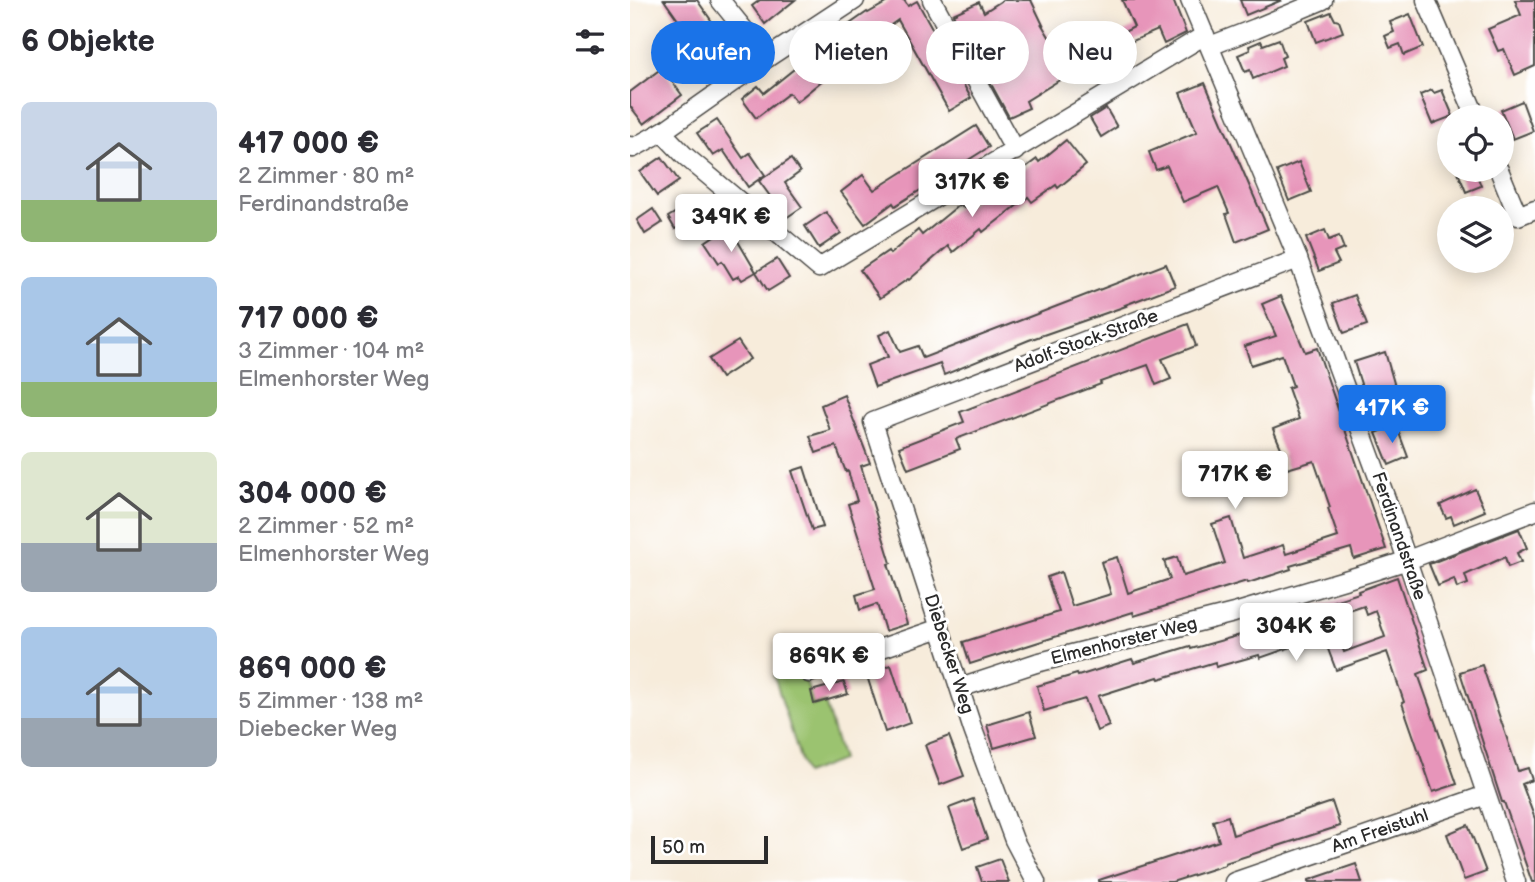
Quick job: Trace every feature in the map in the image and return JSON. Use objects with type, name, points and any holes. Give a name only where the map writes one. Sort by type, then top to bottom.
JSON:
[{"type":"street","points":[[720,0],[737,21]]},
{"type":"street","points":[[775,53],[855,0]]},
{"type":"street","points":[[932,0],[1015,151]]},
{"type":"street","name":"Ferdinandstraße","points":[[1190,0],[1298,260],[1408,561],[1516,882]]},
{"type":"street","points":[[662,132],[684,155],[819,268],[1015,151],[1208,41],[1256,28],[1323,0]]},
{"type":"street","points":[[1426,0],[1471,105]]},
{"type":"street","points":[[630,146],[633,148],[662,132],[730,84]]},
{"type":"street","points":[[1504,182],[1518,216],[1535,209]]},
{"type":"street","name":"Adolf-Stock-Straße","points":[[873,422],[1298,260]]},
{"type":"street","name":"Diebecker Weg","points":[[873,422],[973,730],[1014,840],[1036,882]]},
{"type":"street","name":"Elmenhorster Weg","points":[[960,688],[1036,663],[1234,613],[1408,561],[1535,511]]},
{"type":"street","points":[[809,673],[940,628]]},
{"type":"street","name":"Am Freistuhl","points":[[1234,882],[1486,795]]},
{"type":"green space","points":[[802,667],[813,705],[825,703],[842,760],[805,774],[774,676]]},
{"type":"building","points":[[664,0],[697,0],[712,21],[679,21]]},
{"type":"building","points":[[760,0],[795,0],[769,21],[763,21],[752,6]]},
{"type":"building","points":[[891,0],[904,0],[908,6],[917,1],[928,21],[926,21],[926,70],[912,45],[912,21],[854,21]]},
{"type":"building","points":[[1003,0],[1031,0],[1043,25],[1043,84],[1053,84],[1026,101],[1029,108],[1009,117],[991,84],[1029,84],[1029,21],[957,21],[953,14],[979,2],[984,12]]},
{"type":"building","points":[[1122,0],[1173,0],[1186,33],[1164,44],[1158,30],[1137,39],[1137,21],[1131,21]]},
{"type":"building","points":[[1240,0],[1282,0],[1246,15]]},
{"type":"building","points":[[1515,0],[1535,0],[1535,66],[1515,75],[1504,49],[1498,51],[1488,29],[1521,15]]},
{"type":"building","points":[[1331,12],[1335,20],[1339,21],[1343,32],[1316,42],[1308,21]]},
{"type":"building","points":[[1410,14],[1423,47],[1404,55],[1400,44],[1390,48],[1385,36],[1394,32],[1390,22]]},
{"type":"building","points":[[1279,39],[1285,56],[1281,58],[1284,66],[1253,79],[1250,70],[1245,72],[1238,55],[1261,41],[1263,45]]},
{"type":"building","points":[[789,73],[789,84],[818,84],[796,102],[789,93],[756,118],[742,99],[758,86],[764,93]]},
{"type":"building","points":[[651,76],[651,84],[674,84],[682,95],[644,124],[630,106],[630,92]]},
{"type":"building","points":[[1205,83],[1268,229],[1236,242],[1226,214],[1229,213],[1218,187],[1183,202],[1167,166],[1156,170],[1149,152],[1197,132],[1180,93]]},
{"type":"building","points":[[934,84],[963,84],[971,98],[949,111]]},
{"type":"building","points":[[1432,90],[1434,93],[1442,90],[1448,105],[1437,105],[1437,122],[1432,124],[1420,95]]},
{"type":"building","points":[[1522,101],[1533,131],[1514,139],[1514,105]]},
{"type":"building","points":[[1106,108],[1117,127],[1101,137],[1090,118]]},
{"type":"building","points":[[717,120],[743,158],[750,153],[765,175],[748,187],[723,150],[713,156],[697,133]]},
{"type":"building","points":[[976,126],[989,147],[895,206],[893,203],[865,224],[841,192],[863,175],[874,190]]},
{"type":"building","points":[[1066,140],[1086,165],[1058,188],[1056,185],[1032,202],[1028,197],[953,252],[948,246],[909,280],[880,298],[860,270],[888,251],[890,254],[918,230],[922,235],[960,204],[964,208],[995,184],[998,188],[1037,159],[1039,162]]},
{"type":"building","points":[[662,157],[679,181],[657,196],[640,172]]},
{"type":"building","points":[[791,159],[800,172],[785,183],[802,207],[786,218],[759,181]]},
{"type":"building","points":[[1299,162],[1311,192],[1289,201],[1277,171]]},
{"type":"building","points":[[1462,182],[1480,182],[1481,186],[1466,192]]},
{"type":"building","points":[[691,203],[705,224],[686,236],[680,226],[675,229],[668,217]]},
{"type":"building","points":[[653,209],[662,223],[645,234],[637,220]]},
{"type":"building","points":[[826,212],[841,233],[819,248],[805,226]]},
{"type":"building","points":[[729,226],[756,272],[742,280],[739,276],[733,279],[705,242]]},
{"type":"building","points":[[1325,230],[1329,240],[1339,236],[1344,249],[1334,253],[1339,263],[1319,271],[1306,238]]},
{"type":"building","points":[[777,259],[789,278],[768,291],[756,272]]},
{"type":"building","points":[[1166,264],[1175,286],[1029,340],[944,375],[940,364],[875,387],[867,365],[888,357],[879,335],[890,330],[900,352],[918,346],[923,358]]},
{"type":"building","points":[[1355,295],[1367,325],[1344,333],[1333,303]]},
{"type":"building","points":[[1281,296],[1305,352],[1317,348],[1386,549],[1354,559],[1351,548],[1290,566],[1291,569],[1248,583],[1247,581],[1134,616],[1133,612],[970,664],[963,642],[1059,612],[1047,577],[1061,572],[1072,606],[1111,594],[1101,562],[1117,557],[1128,593],[1170,579],[1164,561],[1177,557],[1183,576],[1225,563],[1212,524],[1231,518],[1243,558],[1283,545],[1286,554],[1338,537],[1314,461],[1287,469],[1273,429],[1299,419],[1288,388],[1293,386],[1282,355],[1251,365],[1245,346],[1276,336],[1262,304]]},
{"type":"building","points":[[1188,324],[1196,346],[1162,359],[1171,379],[1156,385],[1148,365],[956,439],[960,449],[908,469],[899,447],[964,422],[960,412]]},
{"type":"building","points":[[738,341],[750,359],[721,378],[709,359]]},
{"type":"building","points":[[1385,352],[1398,397],[1368,406],[1354,362]]},
{"type":"building","points":[[844,395],[870,463],[861,466],[907,624],[885,631],[877,604],[860,610],[856,595],[875,589],[848,504],[857,501],[848,471],[846,472],[836,446],[816,453],[810,436],[830,430],[821,405]]},
{"type":"building","points":[[1396,425],[1408,457],[1389,465],[1376,433]]},
{"type":"building","points":[[804,467],[823,527],[812,530],[792,471]]},
{"type":"building","points":[[1475,489],[1485,511],[1454,524],[1451,516],[1446,518],[1440,505]]},
{"type":"building","points":[[1519,529],[1527,548],[1517,553],[1521,562],[1508,567],[1505,557],[1465,575],[1468,584],[1457,588],[1454,579],[1438,586],[1429,564]]},
{"type":"building","points":[[1397,577],[1428,670],[1418,674],[1457,784],[1433,792],[1387,652],[1336,670],[1323,636],[1260,658],[1259,655],[1216,667],[1215,662],[1098,696],[1109,726],[1097,731],[1085,699],[1044,711],[1037,686],[1132,659],[1134,663],[1251,632],[1252,637],[1315,614],[1313,608],[1359,593],[1358,591]],"holes":[[[1364,606],[1367,615],[1376,611],[1385,637],[1344,652],[1331,617]]]},
{"type":"building","points":[[891,665],[910,723],[885,732],[866,673]]},
{"type":"building","points":[[1482,665],[1518,771],[1528,768],[1532,780],[1522,784],[1535,819],[1535,882],[1532,882],[1502,802],[1460,672]]},
{"type":"building","points":[[844,682],[848,694],[814,704],[811,691]]},
{"type":"building","points":[[1029,712],[1036,736],[994,748],[987,725]]},
{"type":"building","points":[[949,736],[964,776],[940,785],[925,745]]},
{"type":"building","points":[[973,799],[987,839],[963,848],[949,808]]},
{"type":"building","points":[[1332,802],[1340,826],[1172,882],[1099,882],[1219,841],[1213,821],[1228,816],[1233,835]]},
{"type":"building","points":[[1468,825],[1486,872],[1464,880],[1447,834]]},
{"type":"building","points":[[1000,859],[1009,882],[982,882],[977,867]]},
{"type":"building","points":[[1356,864],[1362,882],[1309,882],[1309,880]]}]
